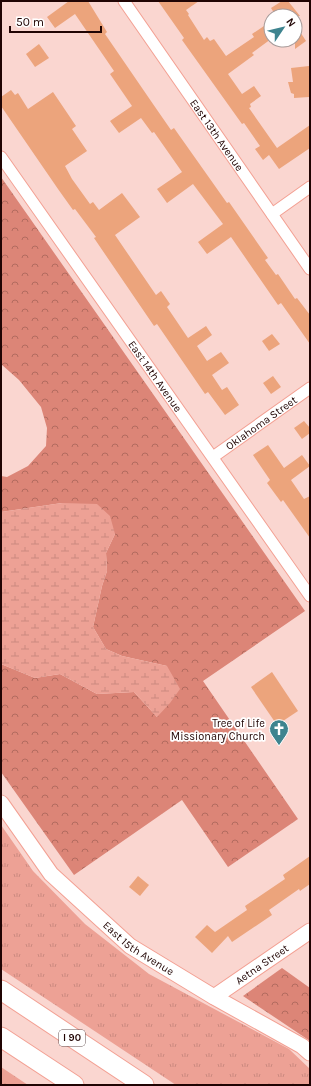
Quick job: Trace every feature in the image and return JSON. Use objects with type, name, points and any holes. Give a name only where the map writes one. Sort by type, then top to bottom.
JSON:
[{"type":"highway","name":"I 90","points":[[1,990],[144,1085]]},
{"type":"highway","points":[[1,1037],[74,1085]]},
{"type":"street","name":"East 13th Avenue","points":[[124,1],[310,269]]},
{"type":"street","name":"East 14th Avenue","points":[[1,157],[310,596]]},
{"type":"street","points":[[272,214],[310,187]]},
{"type":"street","name":"Oklahoma Street","points":[[213,457],[310,388]]},
{"type":"street","name":"East 15th Avenue","points":[[1,802],[51,874],[130,946],[214,997],[302,1046],[310,1053]]},
{"type":"street","name":"Aetna Street","points":[[214,997],[310,931]]},
{"type":"green space","points":[[1,177],[305,611],[203,681],[298,819],[228,867],[182,800],[74,875],[1,772],[1,664],[35,678],[60,674],[97,694],[134,692],[157,717],[167,666],[122,656],[106,649],[93,627],[102,586],[107,571],[106,553],[115,534],[62,503],[1,512],[1,476],[7,477],[28,466],[46,446],[47,428],[41,407],[19,380],[1,364]]},
{"type":"green space","points":[[62,503],[97,504],[110,516],[115,534],[106,553],[107,571],[102,586],[93,627],[106,649],[122,656],[167,666],[180,689],[157,717],[134,692],[97,694],[60,674],[35,678],[1,664],[1,512]]},
{"type":"green space","points":[[1,825],[33,871],[85,924],[149,974],[289,1049],[310,1069],[310,1085],[176,1085],[1,969]]},
{"type":"green space","points":[[282,968],[310,988],[310,1041],[243,996]]},
{"type":"green space","points":[[1,1067],[28,1085],[1,1085]]},
{"type":"building","points":[[69,1],[88,1],[107,32],[105,34],[171,130],[174,128],[227,203],[229,202],[268,258],[265,260],[276,275],[278,274],[295,299],[297,298],[310,315],[310,344],[281,303],[278,305],[231,237],[207,254],[198,242],[223,224],[193,184],[167,203],[157,189],[182,172],[154,132],[152,133],[141,118],[119,133],[110,121],[132,106],[110,74],[114,71],[75,14],[55,28],[47,17]]},
{"type":"building","points":[[158,1],[199,1],[186,10],[189,14],[188,15],[204,40],[207,37],[210,41],[214,39],[226,56],[254,37],[252,34],[263,27],[263,45],[252,53],[254,55],[228,74],[242,94],[254,86],[261,96],[250,104],[251,107],[249,108],[277,148],[310,125],[310,148],[279,169],[269,155],[263,160],[255,149],[260,146],[244,123],[242,124],[182,40],[184,38]]},
{"type":"building","points":[[282,1],[288,1],[294,8],[271,8]]},
{"type":"building","points":[[303,36],[306,41],[303,43]]},
{"type":"building","points":[[39,44],[49,58],[35,67],[26,54]]},
{"type":"building","points":[[309,66],[309,97],[294,98],[294,94],[291,93],[288,82],[293,82],[291,68]]},
{"type":"building","points":[[11,90],[15,95],[18,93],[28,109],[53,92],[76,126],[72,129],[87,151],[65,166],[72,179],[90,204],[93,202],[99,210],[122,193],[140,217],[115,235],[156,295],[161,291],[170,304],[167,307],[188,338],[206,326],[212,335],[197,346],[207,361],[221,352],[229,363],[212,375],[222,390],[227,387],[239,405],[225,415],[208,392],[205,394],[157,324],[154,326],[94,238],[96,237],[75,209],[73,210],[1,106],[1,97]]},
{"type":"building","points":[[272,334],[280,344],[269,351],[262,341]]},
{"type":"building","points":[[273,376],[281,387],[271,394],[263,383]]},
{"type":"building","points":[[304,421],[310,428],[310,433],[302,439],[294,428]]},
{"type":"building","points":[[268,445],[284,468],[302,455],[310,466],[291,480],[304,499],[310,496],[310,538],[283,500],[281,502],[267,483],[270,480],[253,455]]},
{"type":"building","points":[[272,672],[298,711],[277,725],[251,687]]},
{"type":"building","points":[[310,856],[310,884],[300,891],[299,889],[269,910],[272,915],[232,942],[228,936],[212,953],[195,937],[207,925],[215,932],[247,910],[245,906],[285,879],[283,875]]},
{"type":"building","points":[[138,876],[149,885],[140,896],[129,887]]},
{"type":"place","name":"Tree of Life Missionary Church","points":[[279,746]]}]
